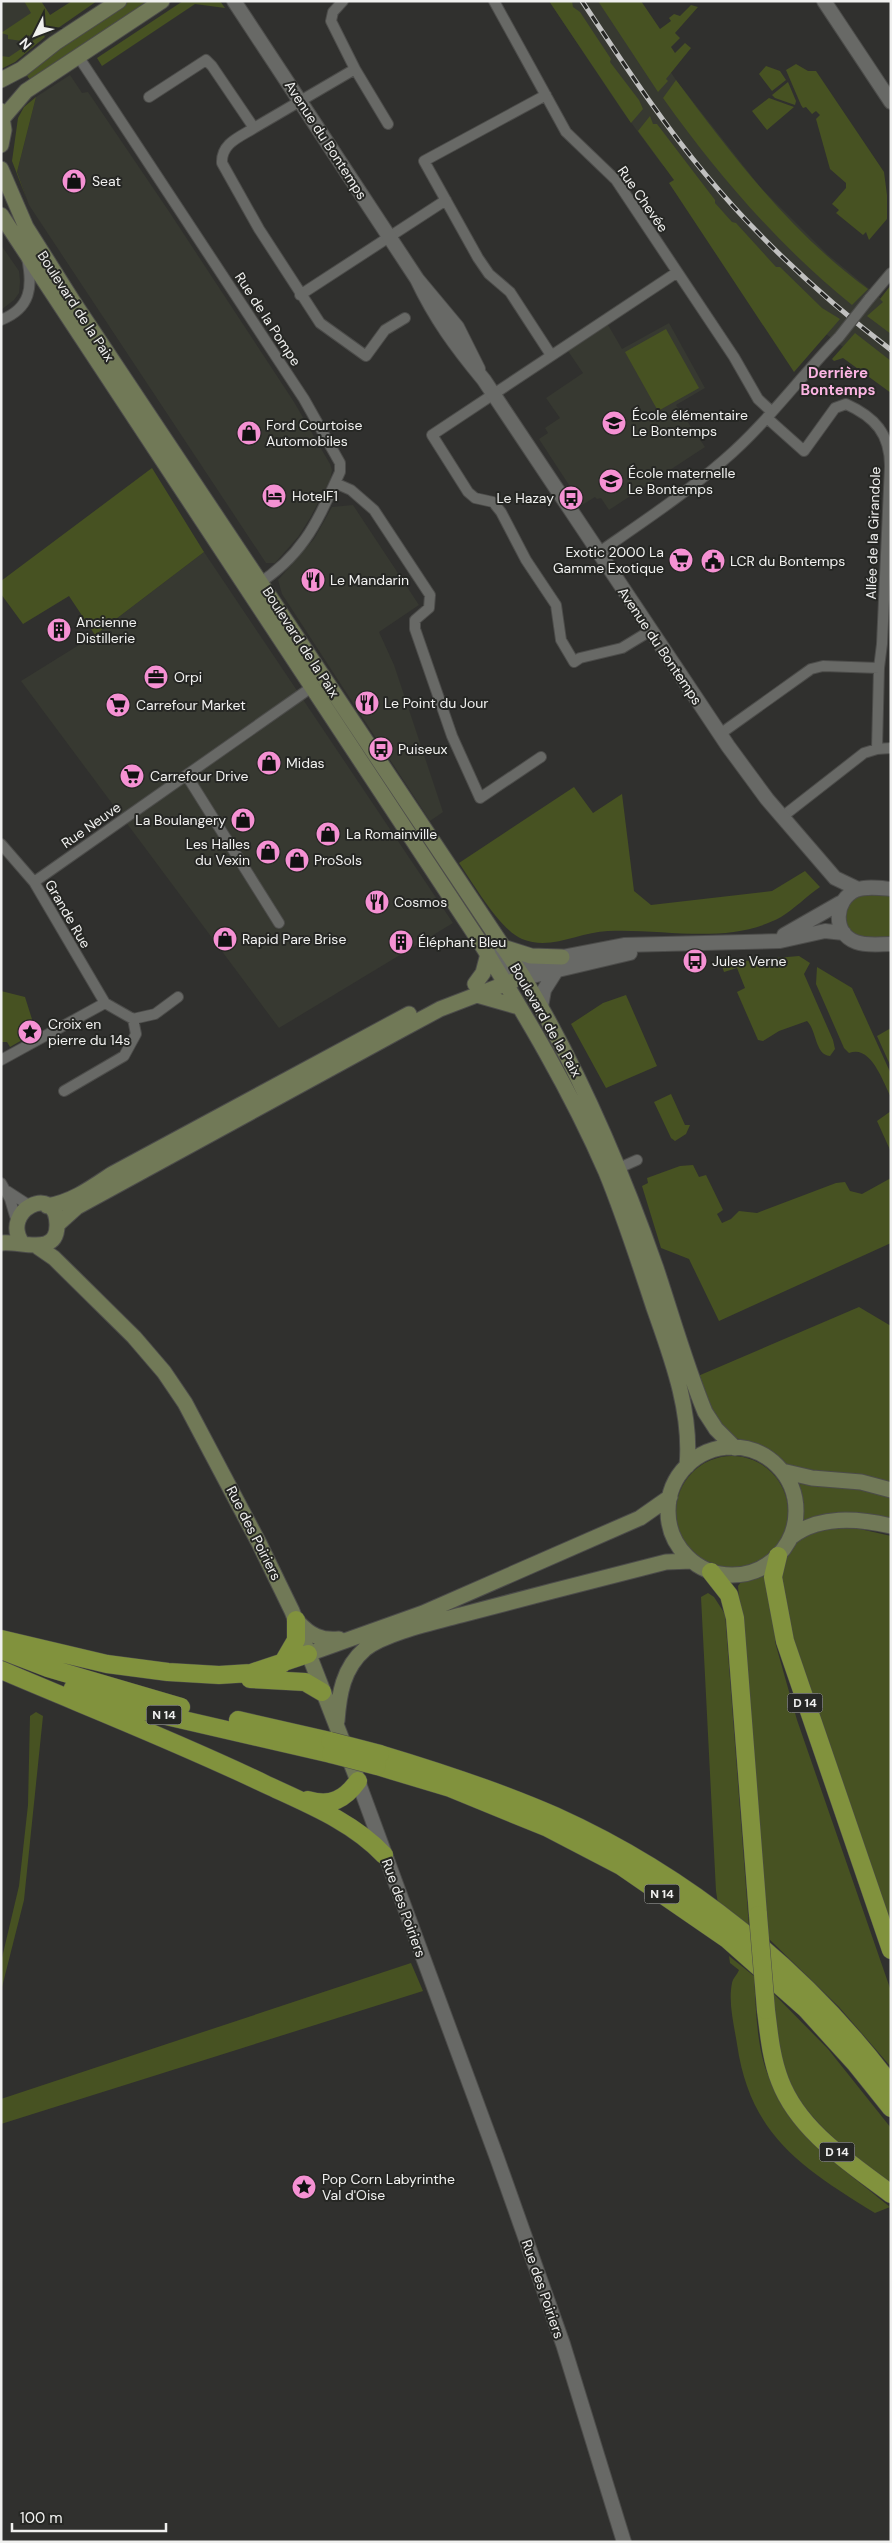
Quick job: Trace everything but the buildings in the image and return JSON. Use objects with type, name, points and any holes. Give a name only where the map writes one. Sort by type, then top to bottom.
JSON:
[{"type":"highway","name":"D 14","points":[[778,1556],[773,1577],[785,1641],[891,1950]]},
{"type":"highway","name":"D 14","points":[[711,1572],[729,1595],[735,1618],[766,2010],[776,2069],[790,2102],[805,2121],[826,2142],[891,2194]]},
{"type":"highway","points":[[282,1664],[296,1640],[296,1620]]},
{"type":"highway","points":[[1,1639],[107,1664],[168,1672],[306,1682],[322,1692]]},
{"type":"highway","name":"N 14","points":[[1,1650],[48,1668],[169,1704],[378,1760],[455,1776],[555,1816],[625,1852],[699,1899],[777,1960],[818,2000],[891,2085]]},
{"type":"highway","points":[[219,1675],[251,1673],[308,1654]]},
{"type":"highway","name":"N 14","points":[[1,1663],[127,1707],[331,1748]]},
{"type":"highway","points":[[1,1670],[142,1728],[286,1794],[353,1829],[384,1855]]},
{"type":"highway","name":"N 14","points":[[378,1760],[548,1828],[621,1866],[727,1939],[806,2009],[855,2063],[891,2108]]},
{"type":"highway","points":[[286,1794],[321,1803],[334,1802],[349,1793],[358,1780]]},
{"type":"main road","points":[[1,80],[24,68],[55,43],[119,1]]},
{"type":"main road","points":[[1,145],[2,114],[23,94],[162,1]]},
{"type":"main road","name":"Boulevard de la Paix","points":[[1,169],[20,215],[41,252],[503,947],[512,977]]},
{"type":"main road","name":"Boulevard de la Paix","points":[[1,215],[488,954],[544,1011],[579,1078],[619,1168],[656,1267],[696,1391],[711,1422],[735,1448]]},
{"type":"main road","points":[[503,947],[558,964]]},
{"type":"main road","points":[[38,1247],[50,1241],[56,1229],[77,1207],[475,989],[483,973],[488,954]]},
{"type":"main road","points":[[46,1206],[68,1200],[85,1192],[112,1174],[418,1009],[512,977],[520,1007],[580,1117],[616,1200],[678,1384],[688,1426],[687,1466]]},
{"type":"main road","points":[[475,989],[520,1007]]},
{"type":"main road","points":[[1,1232],[14,1219],[20,1209],[28,1204],[37,1203],[46,1206],[54,1214],[56,1229],[65,1256],[110,1312]]},
{"type":"main road","points":[[14,1219],[15,1234],[22,1243]]},
{"type":"main road","points":[[1,1243],[22,1243],[38,1247],[54,1258],[110,1312]]},
{"type":"main road","name":"Rue des Poiriers","points":[[110,1312],[152,1358],[186,1403],[260,1543],[296,1620],[322,1692],[337,1723],[358,1780]]},
{"type":"main road","points":[[791,1537],[796,1508],[792,1488],[782,1471],[761,1454],[735,1448],[709,1452],[687,1466],[674,1483],[668,1514],[672,1532],[680,1548],[692,1561],[711,1572],[743,1575],[766,1566],[778,1556],[791,1537],[806,1527],[822,1521],[865,1522],[891,1526]]},
{"type":"main road","points":[[782,1471],[812,1478],[861,1482],[891,1490]]},
{"type":"main road","points":[[308,1654],[423,1613],[632,1522],[650,1513],[670,1497]]},
{"type":"main road","points":[[337,1723],[341,1687],[349,1668],[365,1649],[384,1639],[440,1621],[658,1564],[692,1561]]},
{"type":"main road","points":[[296,1620],[315,1637],[321,1639],[355,1637]]},
{"type":"street","name":"Avenue du Bontemps","points":[[234,1],[417,279],[457,327],[482,378],[720,734],[782,817],[835,878],[858,889]]},
{"type":"street","points":[[343,1],[333,12],[331,21],[355,69],[388,124]]},
{"type":"street","name":"Rue Chevée","points":[[494,1],[566,132],[616,180],[676,273],[734,357],[758,399],[804,452]]},
{"type":"street","points":[[824,1],[891,102]]},
{"type":"street","name":"Rue de la Pompe","points":[[78,56],[304,399],[340,463],[340,472],[310,535],[282,566],[248,590]]},
{"type":"street","points":[[149,97],[206,60],[254,128]]},
{"type":"street","points":[[355,69],[254,128],[224,148],[221,153],[222,162],[259,229],[300,295],[320,323],[366,356],[385,330],[405,318]]},
{"type":"street","points":[[546,95],[424,161],[484,268],[510,292],[551,356]]},
{"type":"street","points":[[300,295],[446,200]]},
{"type":"street","points":[[1,320],[18,312],[26,300],[30,288],[25,250]]},
{"type":"street","points":[[650,631],[622,648],[580,658],[574,662],[562,640],[556,605],[526,560],[501,512],[493,502],[475,498],[468,492],[432,435],[676,273]]},
{"type":"street","points":[[598,553],[691,487],[725,460],[770,415],[839,337],[891,273]]},
{"type":"street","name":"Allée de la Girandole","points":[[804,452],[835,408],[844,404],[878,426],[888,441],[890,466],[879,668],[877,749]]},
{"type":"street","points":[[335,483],[351,490],[374,510],[430,595],[431,602],[429,608],[415,620],[415,629],[452,736],[480,798],[541,757]]},
{"type":"street","points":[[316,665],[316,675],[312,687],[321,688],[344,707]]},
{"type":"street","points":[[720,734],[811,669],[823,666],[879,668]]},
{"type":"street","name":"Rue Neuve","points":[[34,882],[312,687]]},
{"type":"street","points":[[782,817],[855,758],[877,749],[891,748]]},
{"type":"street","points":[[186,776],[279,922]]},
{"type":"street","name":"Grande Rue","points":[[1,844],[34,882],[105,1004]]},
{"type":"street","name":"Avenue du Bontemps","points":[[835,878],[840,903],[838,918],[844,932]]},
{"type":"street","points":[[766,942],[789,933],[840,903],[858,889],[891,889]]},
{"type":"street","points":[[478,939],[512,977],[624,945],[706,945],[766,942],[789,940],[825,931],[844,932],[852,940],[860,943],[891,944]]},
{"type":"street","points":[[544,1011],[544,990],[558,964]]},
{"type":"street","points":[[1,1060],[105,1004],[133,1019],[155,1014],[178,998]]},
{"type":"street","points":[[64,1091],[124,1056],[136,1034],[133,1019]]},
{"type":"street","points":[[619,1168],[637,1160]]},
{"type":"street","points":[[4,1187],[28,1204]]},
{"type":"street","points":[[4,1187],[14,1219]]},
{"type":"street","name":"Rue des Poiriers","points":[[358,1780],[497,2158],[556,2326],[624,2542]]},
{"type":"shaded area","points":[[1,1],[41,1],[58,27],[11,60],[1,60]]},
{"type":"shaded area","points":[[549,1],[623,1],[676,80],[761,188],[827,254],[891,307],[891,384],[826,334],[661,163],[621,109]]},
{"type":"shaded area","points":[[70,75],[82,93],[88,92],[170,213],[294,402],[330,464],[332,470],[330,480],[310,518],[298,537],[275,563],[266,563],[29,205],[17,172],[36,97]]},
{"type":"shaded area","points":[[1,245],[19,271],[20,281],[19,293],[14,300],[1,310]]},
{"type":"shaded area","points":[[669,323],[705,388],[676,405],[705,447],[609,510],[601,498],[597,499],[595,497],[582,505],[539,439],[548,433],[545,428],[560,418],[546,398],[583,373],[568,351],[608,325],[622,349]]},
{"type":"shaded area","points":[[353,505],[419,605],[379,632],[394,665],[443,812],[430,821],[282,594],[278,580],[314,539],[332,507]]},
{"type":"shaded area","points":[[204,552],[453,923],[279,1028],[21,681],[95,635]]},
{"type":"green space","points":[[24,1],[41,1],[50,15],[72,1],[97,1],[51,33],[45,25],[22,41],[8,39],[8,35],[1,33],[31,13]]},
{"type":"green space","points":[[127,1],[155,1],[32,83],[26,74],[60,45]]},
{"type":"green space","points":[[183,1],[220,1],[225,8],[195,4],[102,66],[97,58]]},
{"type":"green space","points":[[549,1],[572,1],[573,7],[580,12],[611,59],[610,62],[639,100],[643,109],[631,123]]},
{"type":"green space","points":[[598,1],[641,1],[660,29],[671,21],[669,18],[674,14],[680,16],[691,5],[698,7],[675,33],[680,38],[671,47],[675,53],[685,43],[691,48],[658,92]]},
{"type":"green space","points":[[43,34],[45,37],[15,62],[1,69],[1,56],[9,57]]},
{"type":"green space","points":[[796,64],[808,71],[816,71],[884,172],[887,195],[887,219],[869,240],[866,232],[863,235],[836,213],[839,210],[832,204],[846,188],[846,183],[830,169],[816,119],[820,115],[816,111],[812,114],[806,107],[803,108],[786,70]]},
{"type":"green space","points":[[766,66],[780,71],[786,80],[772,91],[759,74]]},
{"type":"green space","points":[[676,80],[764,192],[813,243],[868,289],[852,305],[825,283],[775,234],[705,154],[663,98]]},
{"type":"green space","points":[[788,82],[796,101],[795,105],[775,98],[772,95]]},
{"type":"green space","points":[[36,97],[17,172],[27,200],[12,161],[18,118],[24,107]]},
{"type":"green space","points":[[769,98],[794,107],[767,130],[752,111]]},
{"type":"green space","points":[[650,116],[653,124],[657,124],[715,200],[715,203],[732,222],[736,223],[776,267],[780,267],[822,308],[840,319],[794,372],[669,183],[674,180],[638,131]]},
{"type":"green space","points":[[891,285],[891,334],[867,316],[883,302],[880,299]]},
{"type":"green space","points":[[666,329],[699,388],[658,411],[625,352]]},
{"type":"green space","points":[[855,333],[891,361],[891,393],[843,358],[834,361],[832,359]]},
{"type":"green space","points":[[152,468],[204,552],[95,635],[69,596],[23,624],[1,594],[1,581]]},
{"type":"green space","points":[[574,787],[593,813],[622,794],[634,891],[651,905],[772,891],[805,871],[820,887],[781,917],[761,926],[739,931],[696,934],[608,931],[544,943],[522,939],[514,934],[496,916],[459,863]]},
{"type":"green space","points":[[891,892],[891,940],[860,939],[849,932],[842,912],[852,896]]},
{"type":"green space","points":[[799,956],[810,963],[804,974],[833,1040],[835,1049],[830,1056],[821,1052],[807,1021],[779,1031],[763,1041],[758,1040],[737,992],[745,988],[737,968],[724,972],[721,963]]},
{"type":"green space","points":[[817,967],[852,988],[891,1074],[891,1097],[870,1059],[864,1054],[857,1052],[849,1053],[844,1048],[816,984]]},
{"type":"green space","points":[[1,991],[25,997],[36,1032],[10,1047],[7,1042],[1,1042]]},
{"type":"green space","points":[[626,995],[657,1066],[606,1088],[571,1024],[603,1003]]},
{"type":"green space","points":[[891,1028],[891,1067],[877,1036]]},
{"type":"green space","points":[[671,1094],[685,1125],[690,1125],[686,1134],[675,1141],[671,1138],[654,1102]]},
{"type":"green space","points":[[891,1111],[891,1152],[877,1121]]},
{"type":"green space","points":[[693,1165],[699,1177],[706,1175],[723,1210],[717,1214],[722,1223],[731,1219],[739,1211],[757,1213],[836,1183],[845,1182],[850,1191],[862,1194],[891,1178],[891,1243],[719,1321],[689,1259],[661,1248],[642,1186],[648,1183],[647,1178],[680,1166]]},
{"type":"green space","points":[[859,1307],[891,1326],[891,1485],[789,1466],[754,1445],[736,1438],[715,1418],[698,1376]]},
{"type":"green space","points":[[732,1456],[754,1460],[772,1472],[784,1490],[788,1512],[784,1534],[772,1552],[754,1564],[732,1568],[710,1564],[692,1552],[680,1534],[676,1512],[680,1490],[692,1472],[710,1460]]},
{"type":"green space","points":[[799,1484],[845,1486],[891,1497],[891,1518],[835,1515],[805,1521],[800,1515],[801,1504],[796,1487]]},
{"type":"green space","points":[[828,1527],[860,1529],[891,1536],[891,1935],[802,1675],[780,1587],[784,1557],[792,1545],[799,1538]]},
{"type":"green space","points":[[768,1572],[775,1619],[775,1642],[797,1720],[891,1991],[891,2067],[839,2007],[768,1938],[738,1586],[741,1582]]},
{"type":"green space","points":[[708,1593],[714,1597],[725,1614],[749,1927],[718,1904],[716,1891],[701,1597]]},
{"type":"green space","points":[[36,1712],[43,1716],[24,1900],[1,1991],[1,1962],[19,1886],[28,1805],[30,1716]]},
{"type":"green space","points":[[729,1956],[754,1976],[757,2022],[762,2056],[775,2090],[787,2110],[817,2146],[890,2207],[875,2213],[849,2197],[803,2164],[767,2126],[754,2102],[744,2076],[731,2006],[733,1981],[739,1970],[730,1963]]},
{"type":"green space","points":[[411,1963],[423,1991],[1,2124],[1,2099]]},
{"type":"green space","points":[[772,1992],[828,2049],[891,2128],[891,2185],[840,2144],[810,2113],[797,2096],[787,2078],[780,2057]]},
{"type":"railway","points":[[582,1],[657,112],[727,199],[794,268],[841,310],[891,350]]},
{"type":"place","name":"Seat","points":[[74,181]]},
{"type":"place","name":"École élémentaire Le Bontemps","points":[[614,423]]},
{"type":"place","name":"Ford Courtoise Automobiles","points":[[249,433]]},
{"type":"place","name":"École maternelle Le Bontemps","points":[[611,481]]},
{"type":"place","name":"HotelF1","points":[[274,496]]},
{"type":"place","name":"Le Hazay","points":[[571,498]]},
{"type":"place","name":"Exotic 2000 La Gamme Exotique","points":[[681,560]]},
{"type":"place","name":"LCR du Bontemps","points":[[713,561]]},
{"type":"place","name":"Le Mandarin","points":[[313,580]]},
{"type":"place","name":"Ancienne Distillerie","points":[[59,630]]},
{"type":"place","name":"Orpi","points":[[156,677]]},
{"type":"place","name":"Le Point du Jour","points":[[367,703]]},
{"type":"place","name":"Carrefour Market","points":[[118,705]]},
{"type":"place","name":"Puiseux","points":[[381,749]]},
{"type":"place","name":"Midas","points":[[269,763]]},
{"type":"place","name":"Carrefour Drive","points":[[132,776]]},
{"type":"place","name":"La Boulangery","points":[[243,820]]},
{"type":"place","name":"La Romainville","points":[[328,834]]},
{"type":"place","name":"Les Halles du Vexin","points":[[268,852]]},
{"type":"place","name":"ProSols","points":[[297,860]]},
{"type":"place","name":"Cosmos","points":[[377,902]]},
{"type":"place","name":"Rapid Pare Brise","points":[[225,939]]},
{"type":"place","name":"Éléphant Bleu","points":[[401,942]]},
{"type":"place","name":"Jules Verne","points":[[695,961]]},
{"type":"place","name":"Croix en pierre du 14s","points":[[30,1032]]},
{"type":"place","name":"Pop Corn Labyrinthe Val d'Oise","points":[[304,2187]]},
{"type":"district","name":"Derrière Bontemps","points":[[838,382]]}]
